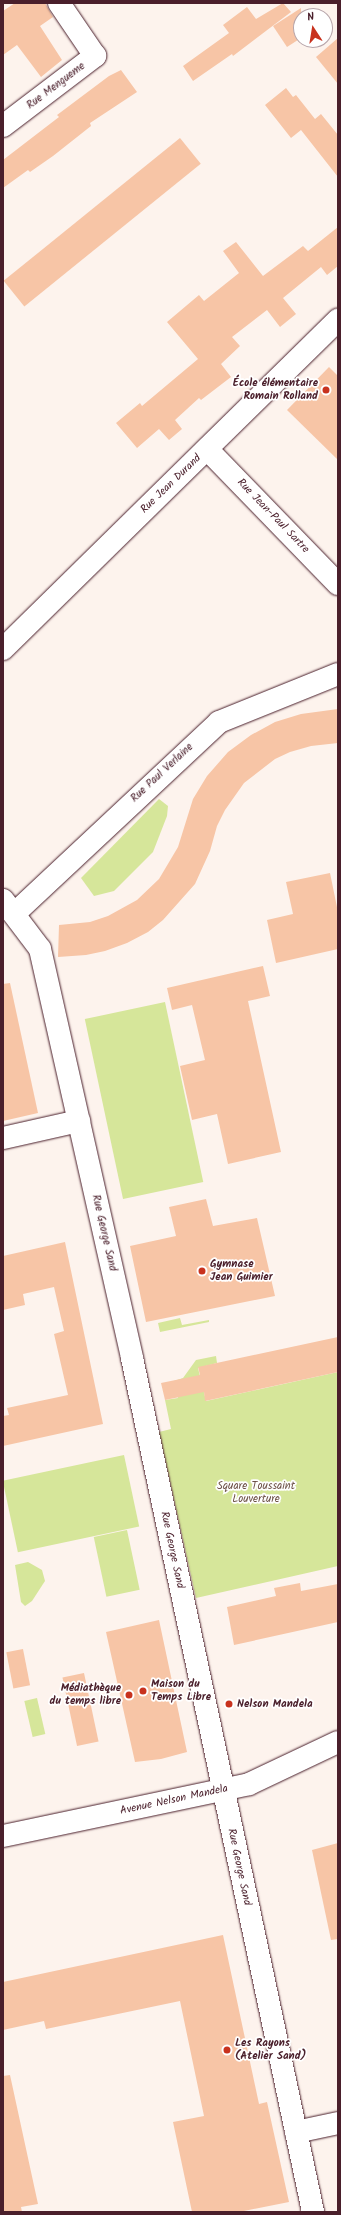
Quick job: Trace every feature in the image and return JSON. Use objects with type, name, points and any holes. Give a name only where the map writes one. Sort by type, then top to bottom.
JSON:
[{"type":"street","name":"Rue Mengueme","points":[[3,126],[95,56],[59,3]]},
{"type":"street","name":"Rue Jean Durand","points":[[3,649],[338,320]]},
{"type":"street","name":"Rue Jean-Paul Sartre","points":[[207,449],[338,584]]},
{"type":"street","name":"Rue Paul Verlaine","points":[[8,907],[219,722],[338,674]]},
{"type":"street","name":"Rue George Sand","points":[[8,907],[40,949],[132,1358],[313,2212]]},
{"type":"street","points":[[3,1138],[79,1121]]},
{"type":"street","name":"Avenue Nelson Mandela","points":[[3,1836],[249,1784],[338,1742]]},
{"type":"street","points":[[296,2132],[338,2123]]},
{"type":"green space","points":[[159,799],[168,806],[167,816],[153,852],[114,891],[94,896],[81,878]]},
{"type":"green space","points":[[165,1002],[203,1182],[123,1199],[85,1019]]},
{"type":"green space","points":[[180,1318],[182,1325],[209,1320],[209,1322],[160,1332],[158,1323]]},
{"type":"green space","name":"Square Toussaint Louverture","points":[[216,1356],[217,1363],[198,1368],[206,1401],[338,1372],[338,1566],[196,1598],[159,1432],[171,1429],[165,1400],[178,1398],[174,1381],[183,1378],[196,1360]]},
{"type":"green space","points":[[124,1455],[139,1526],[18,1552],[3,1481]]},
{"type":"green space","points":[[127,1530],[140,1590],[106,1597],[94,1537]]},
{"type":"green space","points":[[28,1562],[42,1570],[45,1581],[32,1601],[25,1606],[21,1602],[15,1565]]},
{"type":"green space","points":[[37,1698],[45,1734],[33,1737],[24,1701]]},
{"type":"building","points":[[15,3],[45,3],[53,17],[40,26],[62,60],[41,77],[17,45],[3,55],[3,11]]},
{"type":"building","points":[[283,3],[291,12],[233,56],[232,54],[193,81],[183,66],[229,33],[223,25],[247,7],[256,19]]},
{"type":"building","points":[[293,13],[293,43],[287,47],[273,26]]},
{"type":"building","points":[[338,38],[338,84],[316,57],[326,48],[333,48],[333,42]]},
{"type":"building","points":[[121,70],[137,92],[90,123],[91,126],[53,156],[30,172],[28,170],[3,188],[3,160],[59,117],[57,115],[109,76]]},
{"type":"building","points":[[286,88],[293,97],[296,95],[315,119],[321,114],[338,135],[338,177],[301,130],[291,138],[265,105]]},
{"type":"building","points":[[180,138],[201,164],[24,307],[4,281]]},
{"type":"building","points":[[338,227],[338,266],[327,275],[321,267],[283,298],[296,314],[280,327],[267,310],[232,337],[240,346],[221,364],[231,377],[201,400],[199,398],[175,420],[182,429],[169,440],[159,429],[137,448],[116,423],[140,403],[142,406],[198,359],[167,322],[199,295],[204,301],[239,273],[223,251],[236,242],[263,276],[303,246],[308,251]]},
{"type":"building","points":[[329,367],[338,376],[338,460],[287,410]]},
{"type":"building","points":[[338,709],[338,743],[311,746],[290,752],[275,759],[244,783],[225,810],[217,826],[210,851],[195,884],[163,920],[148,932],[127,943],[105,951],[86,955],[58,957],[59,925],[90,922],[108,916],[137,900],[159,879],[178,847],[193,799],[207,776],[228,752],[251,735],[275,722],[301,714]]},
{"type":"building","points":[[330,873],[338,912],[338,949],[276,963],[267,920],[293,914],[286,882]]},
{"type":"building","points":[[263,966],[270,996],[248,1001],[281,1152],[228,1164],[217,1114],[192,1120],[180,1066],[205,1060],[192,1005],[172,1010],[167,988]]},
{"type":"building","points":[[10,983],[38,1113],[3,1121],[3,984]]},
{"type":"building","name":"Gymnase Jean Guimier","points":[[206,1199],[213,1226],[257,1218],[275,1296],[146,1322],[130,1246],[176,1236],[169,1207]]},
{"type":"building","points":[[65,1242],[103,1424],[3,1446],[3,1416],[9,1415],[7,1408],[68,1395],[54,1334],[64,1331],[54,1287],[23,1294],[25,1305],[3,1310],[3,1256]]},
{"type":"building","points":[[338,1337],[338,1372],[205,1401],[204,1392],[165,1400],[161,1383],[200,1375],[198,1367]]},
{"type":"building","points":[[300,1583],[301,1591],[338,1584],[338,1622],[234,1645],[227,1607],[276,1596],[274,1588]]},
{"type":"building","points":[[159,1620],[187,1752],[161,1759],[135,1762],[106,1632]]},
{"type":"building","points":[[23,1649],[30,1685],[13,1689],[6,1652]]},
{"type":"building","points":[[84,1673],[99,1741],[77,1746],[62,1678]]},
{"type":"building","points":[[338,1843],[338,1939],[331,1940],[312,1850]]},
{"type":"building","points":[[223,1935],[259,2104],[267,2102],[289,2202],[239,2212],[192,2212],[173,2122],[204,2116],[180,2001],[46,2029],[44,2021],[3,2030],[3,1982]]},
{"type":"building","points":[[10,2075],[38,2204],[21,2207],[22,2212],[3,2212],[3,2076]]},
{"type":"place","name":"École élémentaire Romain Rolland","points":[[326,390]]},
{"type":"place","name":"Gymnase Jean Guimier","points":[[202,1271]]},
{"type":"place","name":"Maison du Temps Libre","points":[[143,1691]]},
{"type":"place","name":"Médiathèque du temps libre","points":[[129,1695]]},
{"type":"place","name":"Nelson Mandela","points":[[229,1704]]},
{"type":"place","name":"Les Rayons (Atelier Sand)","points":[[227,2050]]}]
